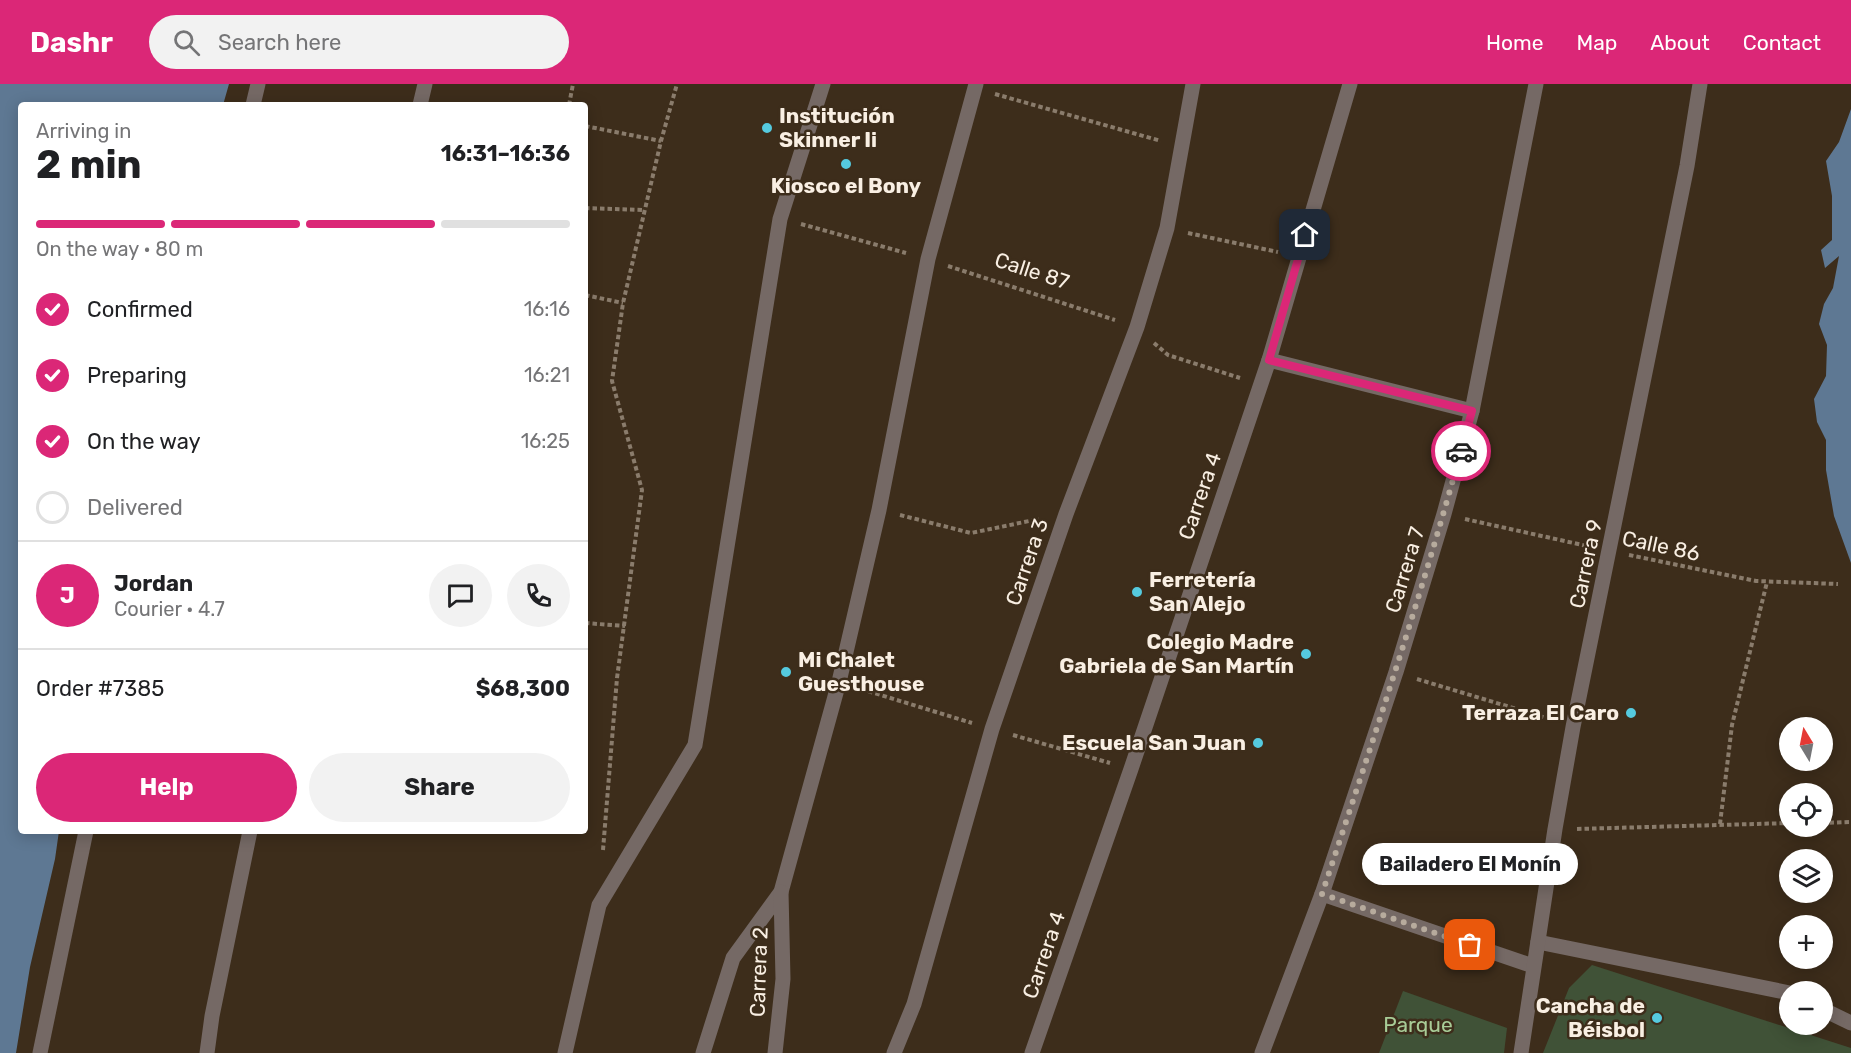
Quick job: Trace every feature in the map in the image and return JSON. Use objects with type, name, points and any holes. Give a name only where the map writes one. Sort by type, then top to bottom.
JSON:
[{"type":"street","points":[[254,102],[258,84]]},
{"type":"street","points":[[421,102],[425,84]]},
{"type":"street","points":[[565,1053],[599,905],[695,745],[780,219],[824,84]]},
{"type":"street","name":"Carrera 3","points":[[894,1053],[914,1005],[992,729],[1066,514],[1137,327],[1167,228],[1193,84]]},
{"type":"street","name":"Carrera 4","points":[[1032,1053],[1131,770],[1269,360],[1350,84]]},
{"type":"street","name":"Carrera 7","points":[[1262,1053],[1322,894],[1396,672],[1444,514],[1472,411],[1536,84]]},
{"type":"street","name":"Carrera 9","points":[[1521,1053],[1533,966],[1573,727],[1610,551],[1700,84]]},
{"type":"street","points":[[703,1053],[733,958],[781,892],[839,682],[879,510],[928,259],[970,85]]},
{"type":"street","points":[[1269,360],[1472,411]]},
{"type":"street","points":[[40,1053],[86,834]]},
{"type":"street","points":[[207,1053],[212,1016],[249,834]]},
{"type":"street","name":"Carrera 2","points":[[776,1053],[783,979],[781,892]]},
{"type":"street","points":[[1322,894],[1533,966]]},
{"type":"street","points":[[1538,942],[1779,991]]},
{"type":"street","points":[[1833,1014],[1851,1023]]},
{"type":"path","points":[[570,102],[573,84]]},
{"type":"path","points":[[603,857],[617,678],[642,490],[612,381],[623,303],[676,84]]},
{"type":"path","points":[[970,85],[1182,148]]},
{"type":"path","points":[[588,127],[661,141]]},
{"type":"path","points":[[588,208],[645,210]]},
{"type":"path","name":"Calle 87","points":[[780,219],[928,259],[1137,327],[1168,355],[1260,385]]},
{"type":"path","points":[[1167,228],[1299,256]]},
{"type":"path","points":[[588,296],[623,303]]},
{"type":"path","points":[[879,510],[971,533],[1066,514]]},
{"type":"path","name":"Calle 86","points":[[1444,514],[1756,581],[1838,584]]},
{"type":"path","points":[[1720,824],[1732,724],[1767,582]]},
{"type":"path","points":[[588,623],[625,626]]},
{"type":"path","points":[[1396,672],[1573,727]]},
{"type":"path","points":[[1833,823],[1851,822]]},
{"type":"path","points":[[1555,829],[1779,823]]},
{"type":"green space","name":"Cancha de Béisbol","points":[[1592,965],[1779,1025],[1779,1035],[1810,1035],[1851,1048],[1851,1053],[1543,1053],[1569,988]]},
{"type":"green space","name":"Parque","points":[[1403,991],[1507,1028],[1504,1053],[1379,1053]]},
{"type":"water","points":[[0,84],[229,84],[224,102],[18,102],[18,834],[59,834],[30,967],[16,1053],[0,1053]]},
{"type":"water","points":[[1851,109],[1851,563],[1834,516],[1826,470],[1826,440],[1817,422],[1814,399],[1826,376],[1827,345],[1819,324],[1824,304],[1833,288],[1839,256],[1825,268],[1821,250],[1832,240],[1832,196],[1826,161],[1839,142]]},
{"type":"way so far","points":[[1461,451],[1396,672],[1322,894],[1470,945]]},
{"type":"place","name":"Institución Skinner Ii","points":[[767,128]]},
{"type":"place","name":"Kiosco el Bony","points":[[846,164]]},
{"type":"place","name":"Ferretería San Alejo","points":[[1137,592]]},
{"type":"place","name":"Colegio Madre Gabriela de San Martín","points":[[1306,654]]},
{"type":"place","name":"Mi Chalet Guesthouse","points":[[786,672]]},
{"type":"place","name":"Terraza El Caro","points":[[1631,713]]},
{"type":"place","name":"Escuela San Juan","points":[[1258,743]]},
{"type":"place","name":"Bailadero El Monín","points":[[1470,945]]},
{"type":"place","name":"Cancha de Béisbol","points":[[1657,1018]]},
{"type":"route","points":[[1305,235],[1269,360],[1472,411],[1461,451]]}]
